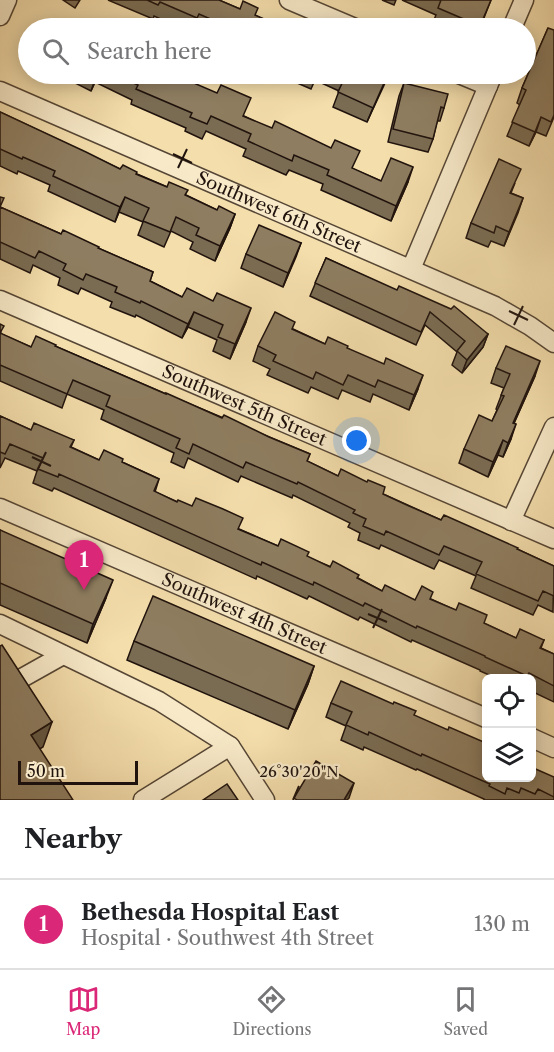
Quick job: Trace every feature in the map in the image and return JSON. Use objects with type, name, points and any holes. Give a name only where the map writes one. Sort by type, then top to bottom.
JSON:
[{"type":"street","points":[[0,16],[7,0]]},
{"type":"street","points":[[289,0],[331,18]]},
{"type":"street","points":[[516,18],[524,0]]},
{"type":"street","points":[[411,269],[488,84]]},
{"type":"street","name":"Southwest 6th Street","points":[[0,91],[495,306],[530,326],[554,344]]},
{"type":"street","name":"Southwest 5th Street","points":[[0,300],[554,539]]},
{"type":"street","points":[[512,521],[554,427]]},
{"type":"street","name":"Southwest 4th Street","points":[[0,508],[482,716]]},
{"type":"street","points":[[0,624],[159,701],[230,746],[265,800]]},
{"type":"street","points":[[22,678],[63,655]]},
{"type":"street","points":[[536,740],[554,748]]},
{"type":"street","points":[[142,800],[230,746]]},
{"type":"building","points":[[147,0],[219,0],[240,9],[243,1],[258,8],[255,15],[262,18],[208,18],[199,14],[197,18],[160,2],[158,5]]},
{"type":"building","points":[[441,0],[491,0],[483,18],[461,18],[438,8]]},
{"type":"building","points":[[548,28],[554,30],[554,115],[551,122],[541,117],[535,132],[512,122],[526,90],[522,88],[524,84],[536,84],[536,56]]},
{"type":"building","points":[[136,84],[196,84],[217,93],[221,85],[251,98],[243,116],[272,128],[275,121],[331,148],[335,140],[360,151],[352,168],[381,181],[391,158],[413,167],[396,206],[327,175],[329,170],[294,155],[292,161],[248,141],[251,134],[211,116],[207,124],[190,117],[192,113],[136,89],[138,85]]},
{"type":"building","points":[[342,84],[384,84],[373,108],[338,92]]},
{"type":"building","points":[[404,84],[448,94],[444,108],[441,107],[433,139],[393,129]]},
{"type":"building","points":[[0,112],[120,169],[123,165],[137,172],[136,174],[167,187],[169,182],[188,190],[185,195],[217,210],[219,206],[235,214],[220,246],[196,235],[199,228],[176,217],[170,232],[143,221],[149,208],[125,197],[120,207],[53,176],[55,171],[0,149]]},
{"type":"building","points":[[499,159],[521,169],[510,193],[523,198],[509,232],[496,226],[494,233],[471,223]]},
{"type":"building","points":[[0,207],[61,234],[63,230],[153,272],[150,281],[182,297],[187,288],[213,301],[217,293],[251,308],[235,344],[218,337],[223,325],[194,312],[188,324],[141,301],[140,303],[115,292],[117,287],[86,274],[83,280],[63,270],[66,264],[39,251],[35,258],[0,242]]},
{"type":"building","points":[[259,225],[301,243],[288,273],[246,254]]},
{"type":"building","points":[[326,258],[397,290],[399,286],[451,309],[454,306],[488,334],[467,360],[457,351],[465,341],[430,312],[421,332],[315,283]]},
{"type":"building","points":[[275,312],[295,322],[292,329],[325,344],[328,337],[384,364],[386,358],[423,375],[414,395],[378,380],[375,387],[348,375],[343,385],[316,372],[313,379],[273,361],[276,355],[258,346]]},
{"type":"building","points":[[0,333],[31,347],[36,336],[166,394],[222,418],[224,415],[310,454],[307,461],[338,476],[341,469],[367,482],[368,480],[385,487],[383,494],[409,506],[441,520],[444,515],[518,548],[554,566],[554,596],[543,591],[538,601],[476,574],[482,562],[444,546],[439,555],[386,531],[384,535],[363,526],[366,519],[353,513],[355,510],[298,482],[297,484],[246,462],[243,468],[193,444],[189,454],[176,448],[180,439],[106,406],[110,396],[73,380],[67,394],[0,365]]},
{"type":"building","points":[[506,346],[540,361],[513,423],[516,424],[508,443],[503,440],[493,462],[464,449],[479,415],[492,421],[504,396],[501,395],[510,374],[496,368]]},
{"type":"building","points":[[0,416],[31,430],[34,423],[74,440],[70,447],[99,460],[104,450],[123,459],[122,462],[159,479],[154,491],[192,506],[196,498],[243,518],[238,529],[278,546],[281,539],[309,552],[307,556],[330,567],[333,561],[359,575],[357,578],[382,591],[385,585],[415,600],[422,586],[433,592],[430,599],[456,610],[459,603],[487,615],[484,623],[516,638],[520,629],[544,640],[540,648],[554,654],[554,686],[536,677],[536,674],[523,674],[417,626],[416,628],[365,603],[363,606],[314,582],[313,585],[262,562],[261,565],[59,474],[58,477],[38,469],[43,458],[10,444],[5,454],[0,452]]},
{"type":"building","points":[[0,530],[113,580],[93,624],[0,583]]},
{"type":"building","points":[[153,596],[314,666],[295,710],[134,641]]},
{"type":"building","points":[[2,645],[52,722],[31,735],[73,800],[0,800],[0,646]]},
{"type":"building","points":[[341,681],[393,704],[394,702],[416,711],[414,715],[448,730],[449,727],[482,741],[482,780],[369,732],[368,735],[346,725],[352,712],[331,703]]},
{"type":"building","points":[[316,761],[354,783],[344,800],[297,800],[294,798]]},
{"type":"building","points":[[536,769],[554,777],[554,797],[538,789],[535,794],[521,788],[519,793],[507,788],[505,794],[489,786],[490,784],[485,782],[536,782]]},
{"type":"building","points":[[227,784],[238,800],[203,800]]},
{"type":"place","name":"Bethesda Hospital East","points":[[84,590]]}]
